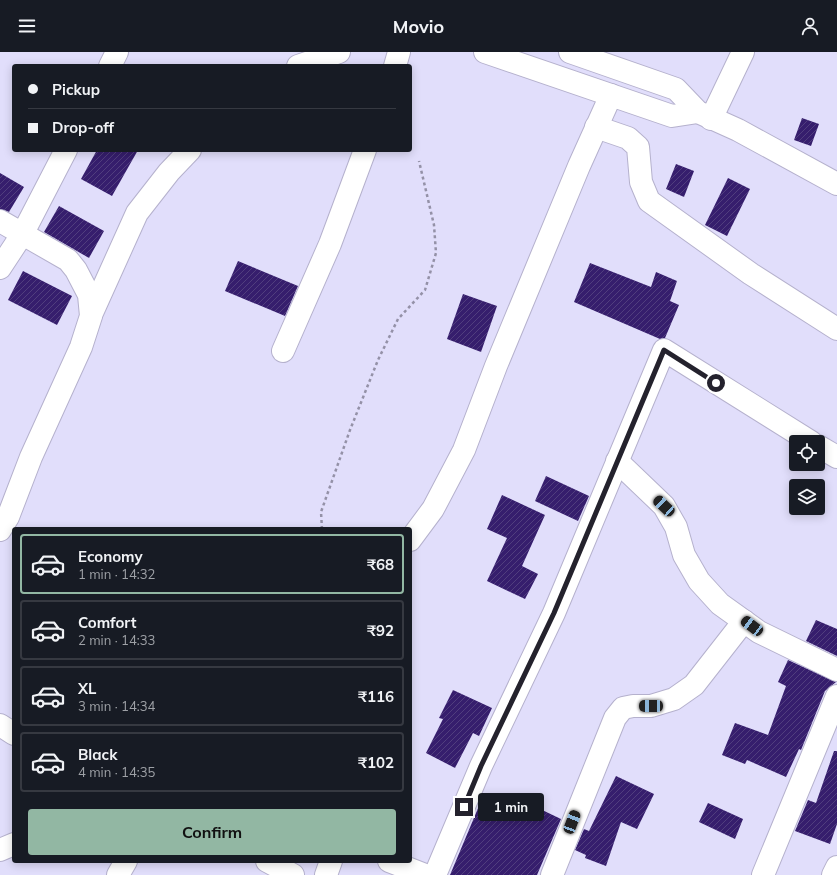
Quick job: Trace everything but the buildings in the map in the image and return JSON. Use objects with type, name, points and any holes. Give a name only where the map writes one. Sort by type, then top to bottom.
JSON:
[{"type":"street","points":[[111,64],[117,52]]},
{"type":"street","points":[[304,64],[339,52]]},
{"type":"street","points":[[396,64],[399,52]]},
{"type":"street","points":[[485,52],[672,116],[705,115]]},
{"type":"street","points":[[570,52],[676,89],[705,115],[738,130],[837,184]]},
{"type":"street","points":[[705,115],[743,52]]},
{"type":"street","points":[[412,537],[433,509],[464,450],[499,359],[596,127],[611,95]]},
{"type":"street","points":[[628,138],[643,106]]},
{"type":"street","points":[[596,127],[628,138],[638,147],[641,182],[649,201],[751,274],[837,330]]},
{"type":"street","points":[[0,268],[23,233],[65,152]]},
{"type":"street","points":[[0,530],[8,517],[31,457],[81,347],[90,316],[137,213],[169,172],[188,152]]},
{"type":"street","points":[[283,351],[330,244],[364,152]]},
{"type":"street","points":[[0,221],[68,260],[89,295],[90,316]]},
{"type":"street","points":[[435,875],[481,766],[554,613],[664,350],[800,435]]},
{"type":"street","points":[[825,450],[837,457]]},
{"type":"street","points":[[617,461],[664,506],[676,527],[684,555],[700,581],[720,604],[759,632],[837,670]]},
{"type":"street","points":[[552,875],[615,718],[624,708],[633,706],[651,706],[674,699],[694,685],[744,621]]},
{"type":"street","points":[[763,875],[837,696]]},
{"type":"street","points":[[0,726],[12,733]]},
{"type":"street","points":[[0,850],[12,845]]},
{"type":"street","points":[[118,875],[125,863]]},
{"type":"street","points":[[271,863],[293,875]]},
{"type":"street","points":[[326,875],[330,863]]},
{"type":"street","points":[[394,863],[425,875]]},
{"type":"street","points":[[833,875],[837,867]]},
{"type":"path","points":[[322,527],[321,512],[350,430],[378,360],[398,319],[425,290],[436,253],[434,225],[419,161]]},
{"type":"route","points":[[464,807],[481,766],[554,613],[664,350],[716,383]]}]
